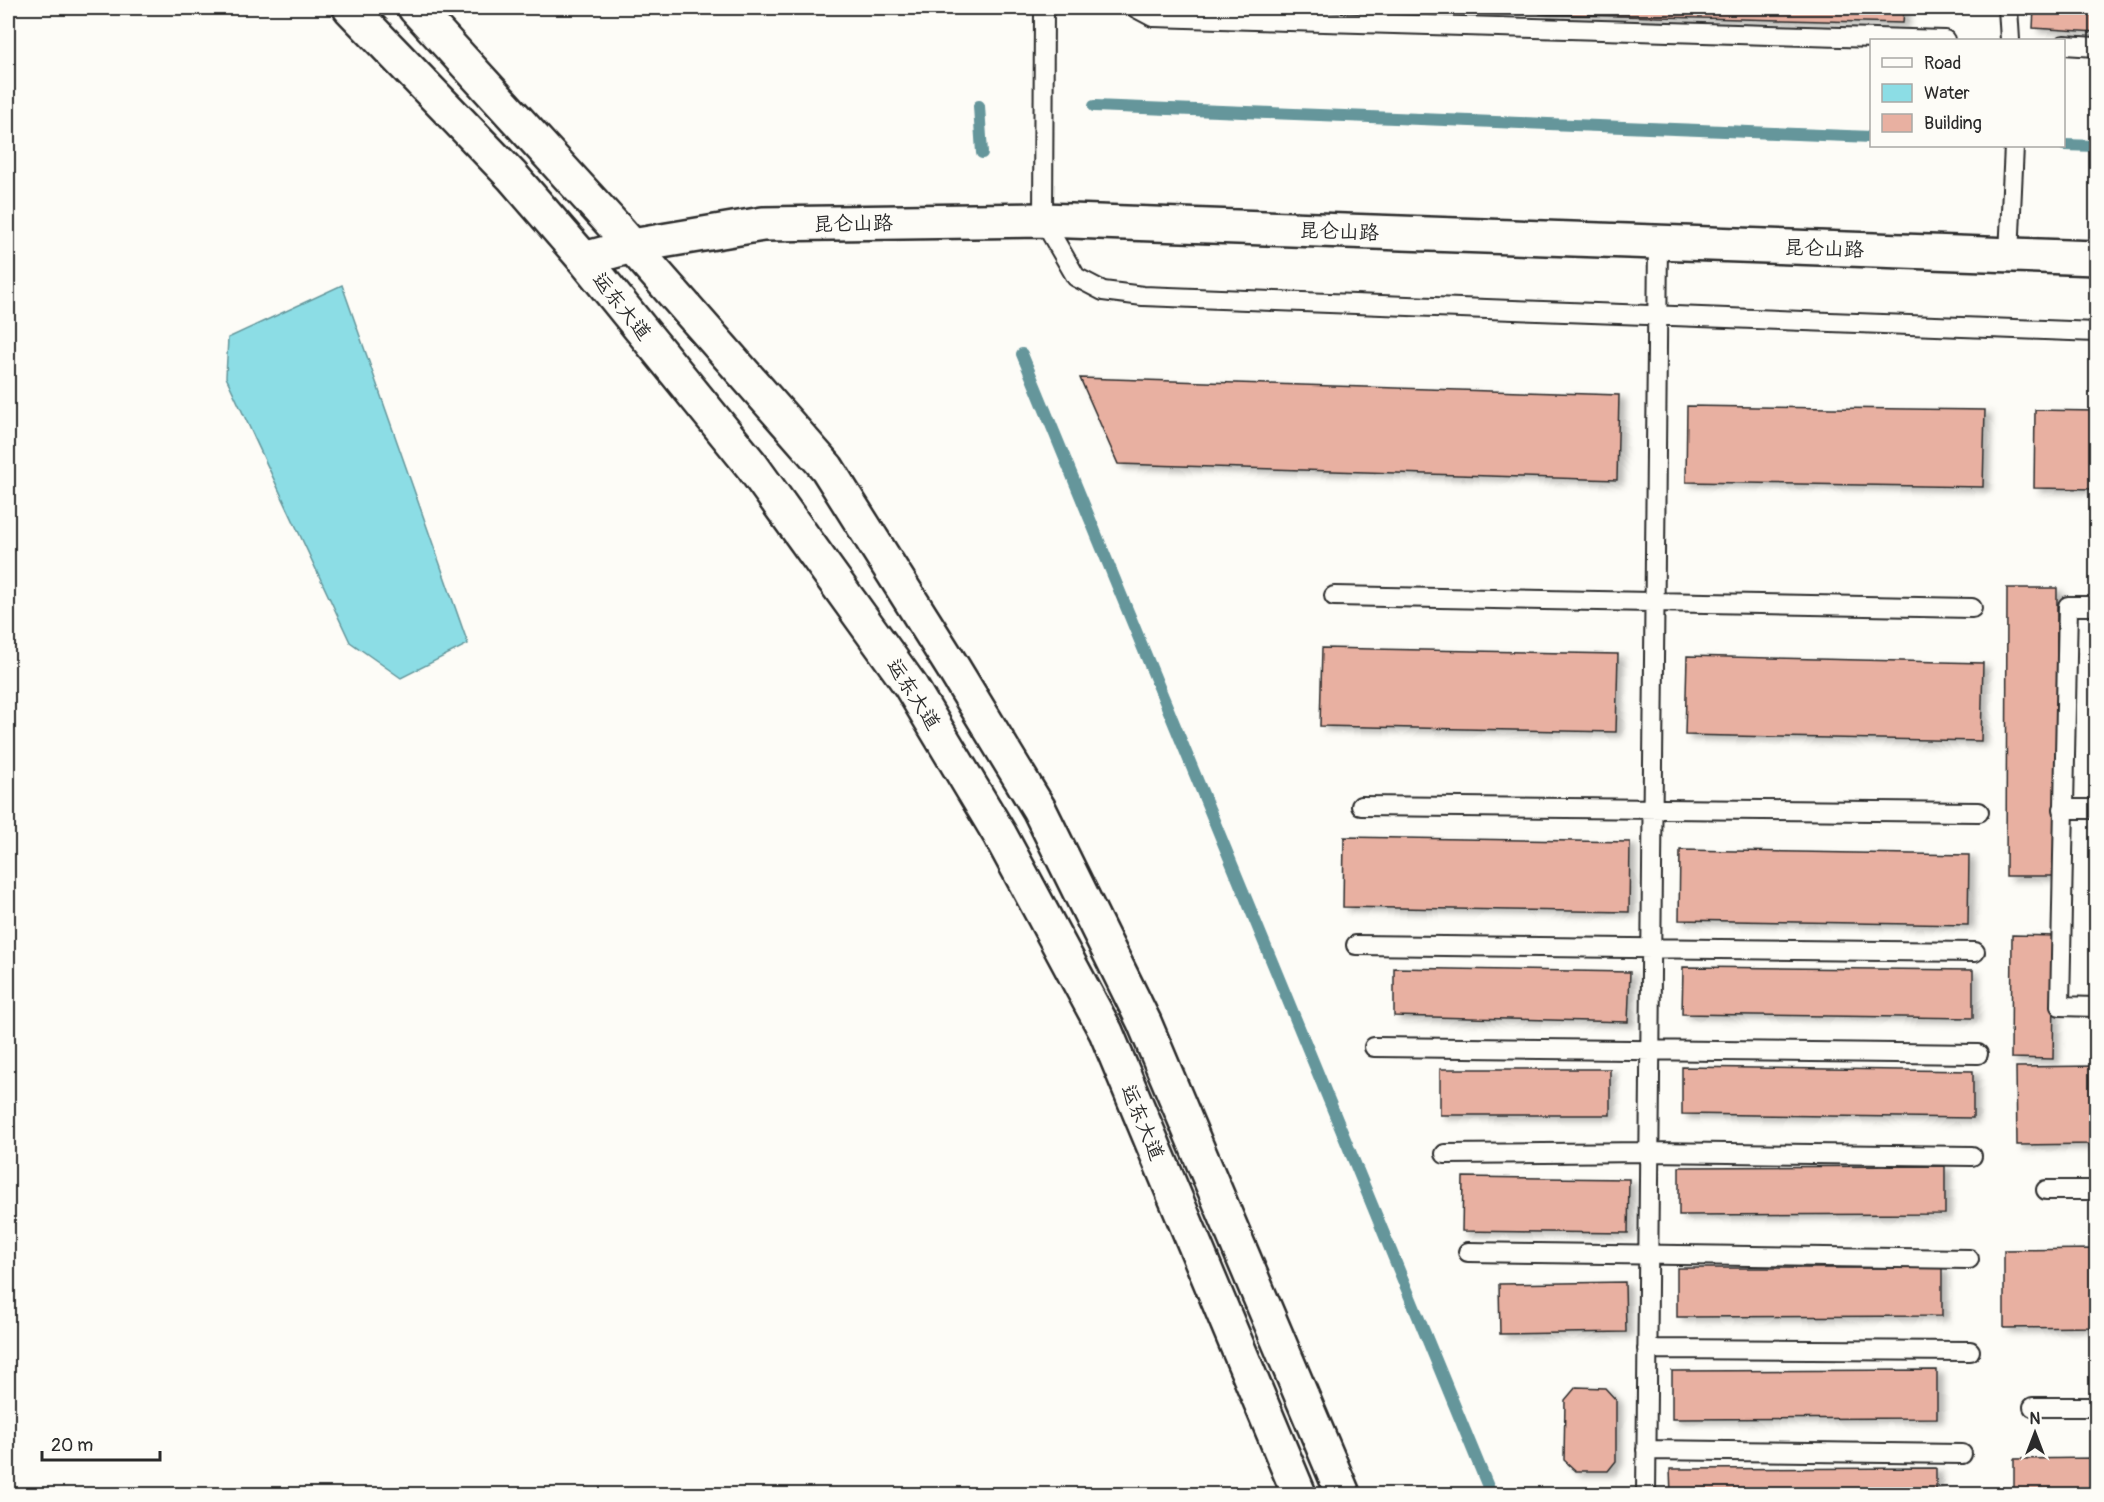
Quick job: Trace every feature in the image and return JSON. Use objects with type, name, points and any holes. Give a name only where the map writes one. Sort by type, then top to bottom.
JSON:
[{"type":"main road","name":"运东大道","points":[[350,8],[512,176],[584,259],[752,466],[910,685],[1000,835],[1106,1032],[1299,1494]]},
{"type":"main road","name":"运东大道","points":[[415,8],[632,246],[827,468],[952,666],[1039,809],[1144,1022],[1344,1494]]},
{"type":"main road","name":"昆仑山路","points":[[584,259],[632,246],[763,224],[1043,220],[2097,258]]},
{"type":"lane","points":[[1044,8],[1043,220],[1077,277],[1103,291],[1143,296],[2097,332]]},
{"type":"lane","points":[[1136,8],[1153,17],[1911,39]]},
{"type":"lane","points":[[2008,8],[2010,39]]},
{"type":"lane","points":[[2065,45],[2097,46]]},
{"type":"lane","points":[[2010,255],[2014,147]]},
{"type":"lane","points":[[1646,1494],[1658,242]]},
{"type":"lane","points":[[1334,596],[1972,608]]},
{"type":"lane","points":[[2097,606],[2068,606],[2060,1006],[2097,1007]]},
{"type":"lane","points":[[1361,806],[1979,812]]},
{"type":"lane","points":[[2063,809],[2097,809]]},
{"type":"lane","points":[[1356,945],[1975,952]]},
{"type":"lane","points":[[1374,1047],[1978,1054]]},
{"type":"lane","points":[[1445,1154],[1649,1152],[1972,1156]]},
{"type":"lane","points":[[2046,1190],[2097,1190]]},
{"type":"lane","points":[[1468,1252],[1969,1259]]},
{"type":"lane","points":[[1647,1349],[1970,1352]]},
{"type":"lane","points":[[2033,1407],[2097,1407]]},
{"type":"lane","points":[[1646,1450],[1962,1454]]},
{"type":"water","points":[[342,285],[468,644],[401,678],[350,642],[226,377],[228,338]]},
{"type":"building","points":[[1540,8],[1904,8],[1903,23],[1540,14]]},
{"type":"building","points":[[2034,8],[2096,8],[2096,32],[2033,28]]},
{"type":"building","points":[[1080,378],[1619,395],[1617,480],[1118,464]]},
{"type":"building","points":[[1687,406],[1985,410],[1983,487],[1686,482]]},
{"type":"building","points":[[2035,410],[2096,411],[2096,489],[2034,488]]},
{"type":"building","points":[[2007,588],[2057,588],[2056,876],[2006,876]]},
{"type":"building","points":[[1322,648],[1618,654],[1616,732],[1320,726]]},
{"type":"building","points":[[1687,656],[1983,663],[1981,741],[1685,735]]},
{"type":"building","points":[[2096,671],[2096,730],[2093,730],[2092,672]]},
{"type":"building","points":[[1344,837],[1630,842],[1629,912],[1343,907]]},
{"type":"building","points":[[1680,850],[1969,855],[1968,925],[1679,920]]},
{"type":"building","points":[[2093,870],[2096,870],[2096,928],[2094,928]]},
{"type":"building","points":[[2012,935],[2055,936],[2053,1059],[2011,1058]]},
{"type":"building","points":[[1683,967],[1973,970],[1973,1018],[1682,1014]]},
{"type":"building","points":[[1394,968],[1630,972],[1628,1022],[1394,1016]]},
{"type":"building","points":[[2096,1066],[2096,1144],[2017,1145],[2016,1067]]},
{"type":"building","points":[[1682,1067],[1973,1071],[1973,1118],[1682,1114]]},
{"type":"building","points":[[1440,1069],[1610,1069],[1610,1115],[1440,1115]]},
{"type":"building","points":[[1945,1166],[1945,1214],[1679,1215],[1679,1167]]},
{"type":"building","points":[[1463,1177],[1629,1179],[1628,1233],[1462,1231]]},
{"type":"building","points":[[2096,1249],[2096,1327],[2004,1328],[2004,1250]]},
{"type":"building","points":[[1677,1268],[1942,1268],[1942,1316],[1677,1317]]},
{"type":"building","points":[[1625,1282],[1626,1332],[1500,1334],[1499,1284]]},
{"type":"building","points":[[1937,1370],[1937,1418],[1672,1419],[1672,1371]]},
{"type":"building","points":[[1576,1387],[1605,1388],[1616,1400],[1616,1461],[1608,1471],[1576,1471],[1564,1460],[1565,1400]]},
{"type":"building","points":[[2096,1458],[2096,1494],[2014,1494],[2014,1459]]},
{"type":"building","points":[[1936,1468],[1936,1494],[1671,1494],[1670,1469]]},
{"type":"waterway","points":[[979,106],[982,153]]},
{"type":"waterway","points":[[1094,106],[1870,137]]},
{"type":"waterway","points":[[2065,145],[2096,146]]},
{"type":"waterway","points":[[1022,354],[1491,1494]]}]
